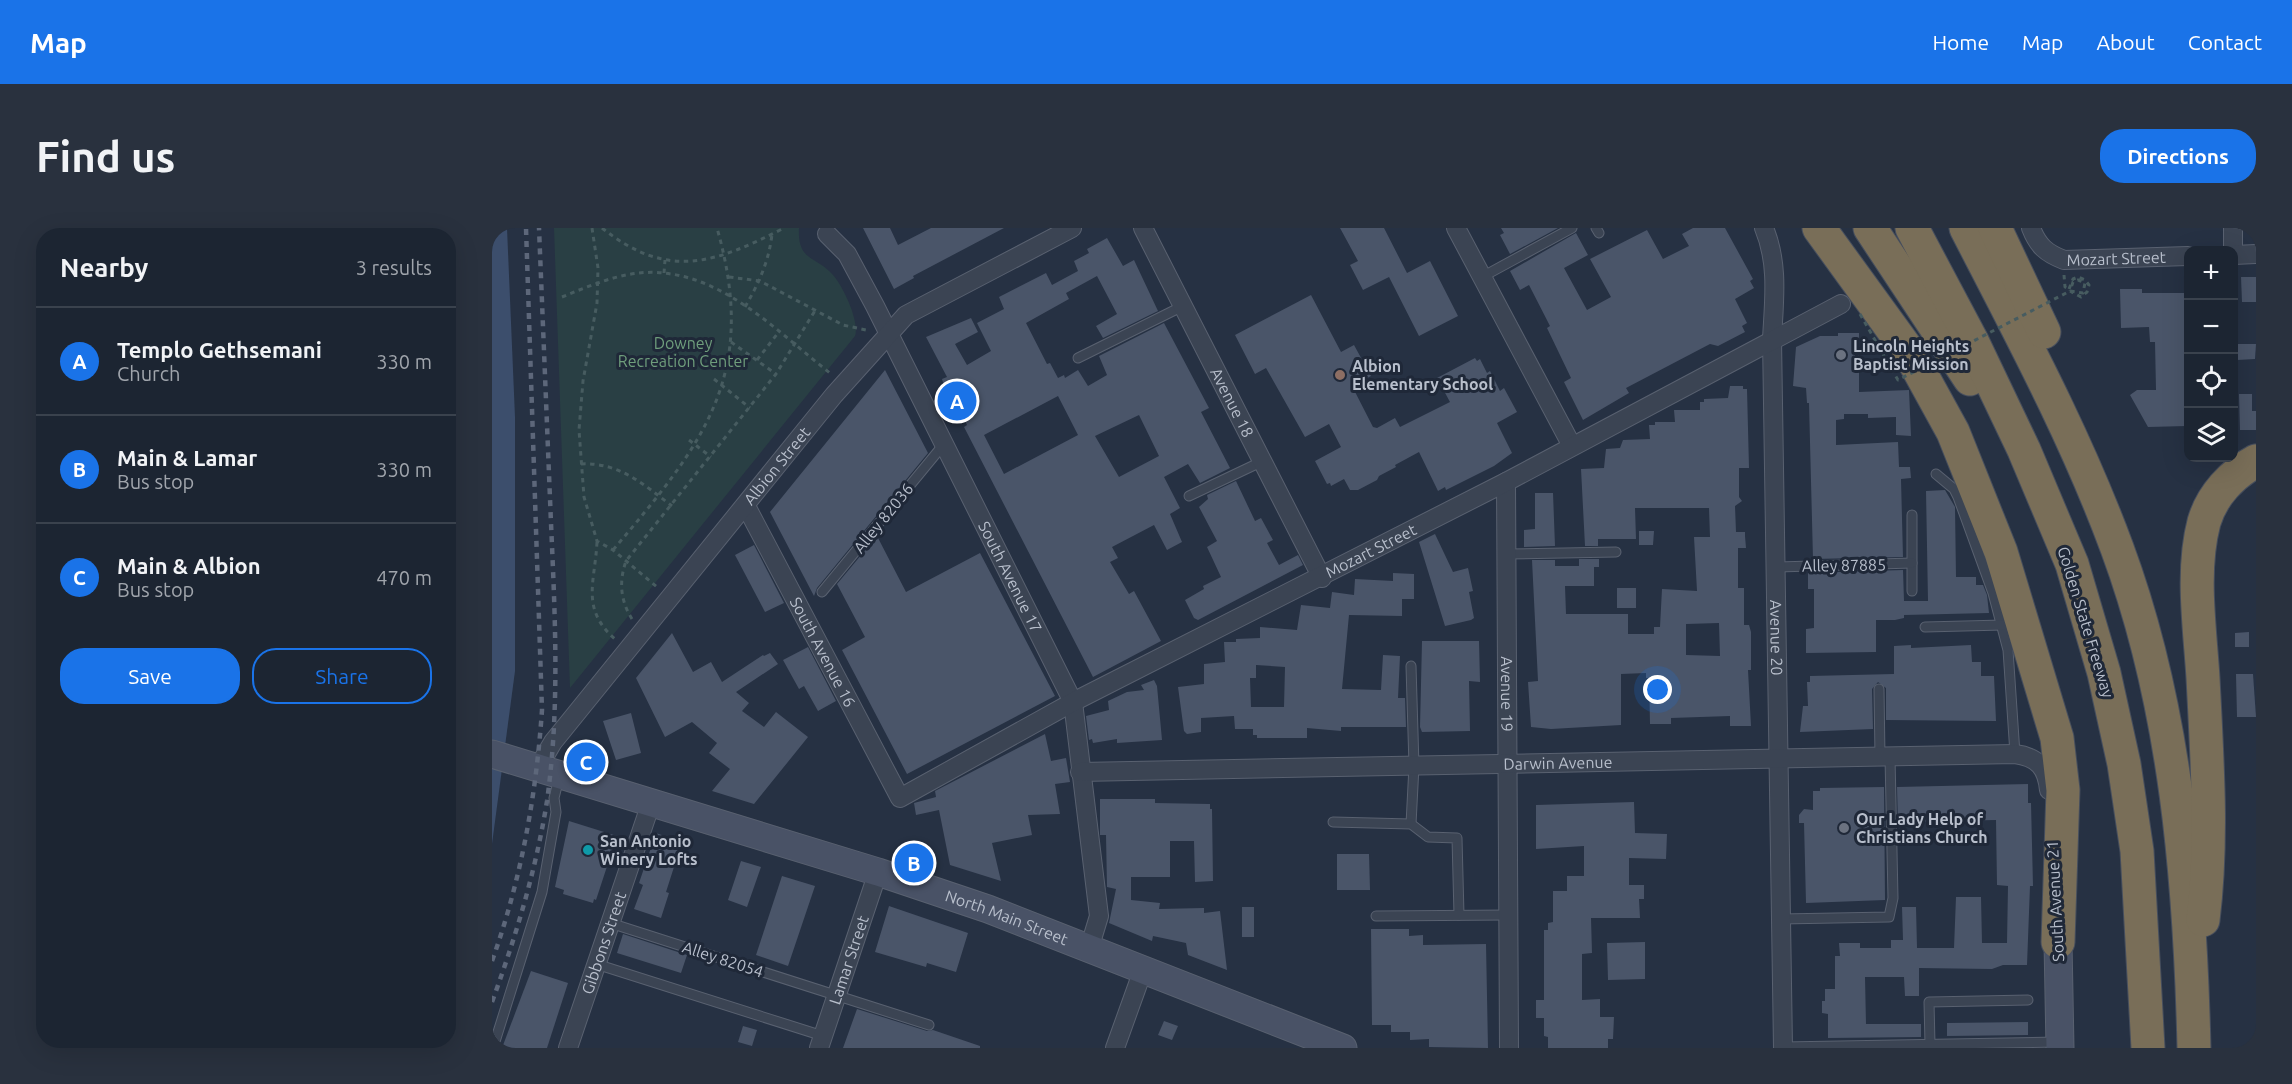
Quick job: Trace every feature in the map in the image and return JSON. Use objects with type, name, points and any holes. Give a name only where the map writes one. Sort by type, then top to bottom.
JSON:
[{"type":"highway","points":[[1819,228],[1910,352],[1953,432],[2001,552],[2057,738],[2063,790],[2058,942]]},
{"type":"highway","points":[[1870,228],[1987,406],[2024,450]]},
{"type":"highway","name":"Golden State Freeway","points":[[1912,228],[1973,343],[2024,450],[2072,564],[2104,673],[2124,764],[2137,851],[2148,1048]]},
{"type":"highway","points":[[1965,228],[2072,435],[2118,550],[2151,665],[2170,756],[2184,852],[2194,1048]]},
{"type":"highway","points":[[1995,228],[2044,333],[2072,435]]},
{"type":"highway","points":[[2193,1006],[2209,873],[2199,568],[2204,522],[2218,495],[2237,471],[2256,461]]},
{"type":"main road","name":"North Main Street","points":[[492,754],[878,872],[988,909],[1343,1048]]},
{"type":"main road","name":"South Avenue 21","points":[[2058,942],[2060,1045]]},
{"type":"street","name":"Albion Street","points":[[541,770],[553,742],[834,395],[906,315],[1072,228]]},
{"type":"street","name":"Avenue 18","points":[[1143,228],[1322,578]]},
{"type":"street","points":[[1456,228],[1572,446]]},
{"type":"street","name":"Avenue 20","points":[[1764,228],[1772,246],[1775,266],[1772,339],[1783,1047]]},
{"type":"street","name":"Mozart Street","points":[[2031,228],[2036,242],[2046,253],[2064,260],[2184,256]]},
{"type":"street","points":[[2233,228],[2233,246]]},
{"type":"street","name":"South Avenue 17","points":[[828,231],[847,254],[889,334],[1073,702],[1099,916],[1089,949]]},
{"type":"street","points":[[2238,253],[2256,254]]},
{"type":"street","name":"Mozart Street","points":[[900,798],[1073,702],[1322,578],[1841,304]]},
{"type":"street","name":"Avenue 19","points":[[1506,482],[1509,1048]]},
{"type":"street","name":"South Avenue 16","points":[[746,506],[900,798]]},
{"type":"street","name":"Darwin Avenue","points":[[1080,772],[2015,754],[2035,759]]},
{"type":"street","name":"South Avenue 21","points":[[2035,759],[2044,768],[2049,790],[2058,942]]},
{"type":"street","name":"Gibbons Street","points":[[568,1048],[651,803]]},
{"type":"street","name":"Lamar Street","points":[[821,1042],[878,872]]},
{"type":"street","points":[[1115,1048],[1143,970]]},
{"type":"lane","points":[[1482,277],[1572,228]]},
{"type":"lane","points":[[1078,358],[1183,306]]},
{"type":"lane","name":"Alley 82036","points":[[822,592],[944,444]]},
{"type":"lane","points":[[1189,496],[1263,460]]},
{"type":"lane","points":[[1936,474],[1954,489],[1958,497],[2002,625],[2008,650],[2015,754]]},
{"type":"lane","points":[[1912,514],[1912,591]]},
{"type":"lane","points":[[1507,554],[1616,552]]},
{"type":"lane","name":"Alley 87885","points":[[1775,567],[1912,563]]},
{"type":"lane","points":[[1925,627],[2002,625]]},
{"type":"lane","points":[[1410,666],[1414,766],[1411,824]]},
{"type":"lane","points":[[1781,919],[1889,916],[1893,898],[1879,688]]},
{"type":"lane","points":[[493,1048],[542,892],[555,812],[554,798],[541,770]]},
{"type":"lane","points":[[1333,822],[1411,824],[1428,837],[1457,838],[1459,915]]},
{"type":"lane","points":[[1376,916],[1509,915]]},
{"type":"lane","name":"Alley 82054","points":[[610,923],[929,1025]]},
{"type":"lane","points":[[596,964],[821,1042]]},
{"type":"lane","points":[[1930,1044],[1929,1002],[2028,1000]]},
{"type":"lane","points":[[1783,1047],[1930,1044],[2060,1045]]},
{"type":"path","points":[[592,228],[598,282],[596,320],[579,410],[584,497],[597,541],[591,594],[593,611],[600,625],[629,650]]},
{"type":"path","points":[[602,228],[633,250],[665,260],[697,261],[725,256],[784,228]]},
{"type":"path","points":[[614,550],[659,496],[696,446],[723,385],[730,342],[730,297],[729,277],[717,228]]},
{"type":"path","points":[[745,307],[760,281],[770,252],[772,234]]},
{"type":"path","points":[[664,273],[665,260]]},
{"type":"path","points":[[562,297],[598,282],[633,274],[664,273],[691,279],[730,297],[745,307],[830,373]]},
{"type":"path","points":[[729,277],[760,281],[843,325],[866,330]]},
{"type":"path","points":[[1860,314],[1898,380],[2070,291],[2077,294],[2086,291],[2085,283],[2078,280],[2073,282],[2070,291],[2076,296],[2087,292],[2089,285],[2078,277],[2073,279],[2069,289]]},
{"type":"path","points":[[632,619],[621,594],[622,574],[626,561],[711,458],[776,374],[816,309]]},
{"type":"path","points":[[757,360],[778,333]]},
{"type":"path","points":[[730,342],[776,374]]},
{"type":"path","points":[[714,379],[750,408]]},
{"type":"path","points":[[689,440],[711,458]]},
{"type":"path","points":[[581,464],[596,463],[621,470],[672,506]]},
{"type":"path","points":[[597,541],[614,550],[657,587]]},
{"type":"green space","name":"Downey Recreation Center","points":[[554,228],[799,228],[799,239],[805,253],[827,269],[841,287],[850,304],[856,330],[855,336],[570,688]]},
{"type":"water","points":[[492,228],[507,228],[515,417],[515,671],[492,844]]},
{"type":"building","points":[[863,228],[890,228],[898,245],[931,228],[1004,228],[913,276],[914,278],[894,289]]},
{"type":"building","points":[[1340,228],[1384,228],[1407,273],[1430,261],[1458,316],[1419,336],[1389,277],[1363,290],[1350,265],[1358,261]]},
{"type":"building","points":[[1501,228],[1558,228],[1510,254],[1500,235],[1504,233]]},
{"type":"building","points":[[1693,228],[1725,228],[1753,279],[1750,281],[1754,288],[1735,299],[1747,323],[1742,326],[1745,332],[1718,346],[1710,344],[1626,388],[1629,393],[1583,420],[1564,382],[1571,378],[1547,328],[1550,326],[1529,285],[1520,290],[1510,271],[1576,233],[1588,255],[1564,268],[1587,310],[1611,297],[1590,259],[1647,230],[1663,259],[1689,246],[1682,234]]},
{"type":"building","points":[[1107,238],[1123,266],[1134,260],[1158,311],[1103,338],[1096,326],[1117,314],[1097,276],[1066,293],[1069,299],[1026,323],[1047,364],[1050,363],[1058,378],[1064,375],[1065,378],[1078,370],[1088,386],[1107,375],[1099,356],[1164,323],[1209,408],[1201,412],[1230,468],[1200,483],[1188,464],[1164,477],[1180,508],[1170,514],[1182,542],[1167,550],[1154,525],[1112,547],[1118,558],[1110,562],[1129,594],[1134,591],[1161,641],[1093,677],[964,427],[967,425],[955,399],[952,401],[944,386],[942,379],[947,377],[926,337],[971,318],[978,332],[955,344],[967,365],[991,351],[977,323],[1004,309],[999,297],[1046,273],[1052,285],[1078,271],[1074,261],[1089,253],[1087,249]],"holes":[[[1058,396],[1078,435],[1004,474],[984,435]],[[1139,415],[1159,456],[1119,477],[1095,436]]]},
{"type":"building","points":[[2241,277],[2256,277],[2256,302],[2242,302]]},
{"type":"building","points":[[2120,289],[2142,289],[2142,293],[2184,293],[2184,426],[2148,427],[2130,395],[2137,390],[2156,390],[2155,342],[2150,342],[2149,327],[2121,328]]},
{"type":"building","points":[[1311,295],[1341,352],[1354,345],[1371,376],[1352,386],[1373,427],[1377,428],[1395,418],[1400,427],[1450,402],[1437,378],[1475,358],[1477,361],[1480,359],[1487,373],[1490,371],[1500,391],[1504,388],[1517,412],[1497,423],[1512,453],[1494,466],[1446,490],[1445,487],[1438,491],[1419,452],[1358,490],[1350,490],[1344,479],[1331,486],[1330,483],[1327,484],[1315,461],[1341,447],[1329,424],[1305,437],[1266,368],[1255,374],[1235,335]]},
{"type":"building","points":[[1838,333],[1859,333],[1859,392],[1909,390],[1911,436],[1896,435],[1896,417],[1868,418],[1868,414],[1844,414],[1844,419],[1836,420],[1836,445],[1898,442],[1899,467],[1910,467],[1911,478],[1901,479],[1903,557],[1813,559],[1809,403],[1807,403],[1806,388],[1793,386],[1796,347],[1820,336],[1838,336]]},
{"type":"building","points":[[2238,344],[2256,344],[2255,359],[2238,360]]},
{"type":"building","points":[[885,370],[928,453],[817,588],[814,596],[770,512]]},
{"type":"building","points":[[1730,386],[1743,386],[1743,389],[1747,389],[1749,468],[1739,468],[1739,497],[1742,501],[1735,506],[1736,532],[1745,532],[1746,548],[1738,548],[1738,588],[1744,588],[1744,625],[1749,625],[1751,632],[1751,670],[1748,670],[1751,726],[1730,726],[1730,716],[1671,718],[1671,724],[1650,724],[1649,678],[1646,678],[1646,673],[1621,674],[1621,725],[1551,729],[1531,727],[1528,682],[1538,681],[1532,560],[1555,560],[1555,566],[1579,566],[1579,559],[1599,559],[1599,567],[1594,567],[1594,586],[1565,586],[1566,614],[1628,614],[1628,634],[1654,634],[1654,627],[1660,627],[1662,589],[1697,591],[1694,537],[1710,537],[1709,508],[1635,508],[1636,539],[1598,539],[1598,546],[1585,546],[1581,469],[1604,468],[1606,449],[1620,448],[1623,440],[1650,439],[1649,425],[1655,425],[1655,422],[1675,422],[1674,410],[1700,410],[1700,402],[1704,402],[1704,399],[1728,398]],"holes":[[[1719,623],[1720,656],[1686,655],[1686,624]]]},
{"type":"building","points":[[2239,394],[2252,394],[2252,411],[2256,411],[2256,430],[2240,430]]},
{"type":"building","points":[[1236,481],[1255,521],[1261,518],[1273,540],[1267,543],[1279,565],[1298,555],[1303,565],[1198,620],[1194,618],[1185,600],[1204,589],[1203,586],[1221,577],[1207,547],[1217,541],[1199,507],[1208,499],[1207,495]]},
{"type":"building","points":[[1945,490],[1955,507],[1956,577],[1976,577],[1976,585],[1983,585],[1987,595],[1989,613],[1904,615],[1904,618],[1895,620],[1876,620],[1876,652],[1806,653],[1806,629],[1814,628],[1814,589],[1808,589],[1808,573],[1903,570],[1904,601],[1928,601],[1926,491]]},
{"type":"building","points":[[1535,493],[1553,493],[1555,546],[1524,547],[1524,530],[1535,529]]},
{"type":"building","points":[[1639,531],[1654,531],[1653,545],[1639,545]]},
{"type":"building","points":[[1435,534],[1453,572],[1468,568],[1473,591],[1469,592],[1474,618],[1471,620],[1445,626],[1419,542]]},
{"type":"building","points":[[877,536],[906,592],[980,553],[1055,696],[907,774],[842,650],[865,637],[837,584]]},
{"type":"building","points":[[754,545],[784,603],[765,612],[735,555]]},
{"type":"building","points":[[1393,573],[1414,574],[1414,599],[1402,599],[1402,616],[1349,615],[1342,689],[1381,690],[1383,655],[1400,656],[1398,698],[1405,698],[1406,727],[1341,727],[1341,731],[1307,728],[1307,738],[1257,738],[1257,735],[1253,735],[1253,729],[1235,729],[1234,716],[1201,718],[1201,732],[1187,734],[1184,731],[1178,687],[1204,684],[1204,664],[1225,662],[1224,642],[1260,638],[1260,627],[1297,630],[1301,605],[1330,608],[1332,592],[1354,595],[1355,579],[1393,581]],"holes":[[[1256,665],[1285,667],[1284,707],[1251,707],[1250,678],[1256,678]]]},
{"type":"building","points":[[1617,588],[1636,588],[1636,608],[1617,608]]},
{"type":"building","points":[[2249,632],[2249,647],[2235,647],[2235,633]]},
{"type":"building","points":[[672,633],[693,672],[711,662],[722,682],[763,655],[770,653],[778,664],[736,692],[749,703],[742,711],[764,727],[776,712],[808,737],[754,804],[712,791],[730,769],[709,753],[717,743],[692,722],[665,737],[636,678]]},
{"type":"building","points":[[1422,641],[1479,641],[1480,682],[1469,681],[1470,731],[1422,732],[1420,727]]},
{"type":"building","points":[[1911,645],[1911,648],[1971,645],[1972,662],[1981,662],[1981,676],[1994,676],[1996,721],[1886,720],[1886,688],[1878,682],[1872,689],[1873,729],[1800,732],[1803,706],[1808,706],[1807,682],[1810,682],[1810,676],[1894,674],[1894,646]]},
{"type":"building","points":[[808,647],[836,701],[818,711],[804,686],[799,689],[783,660]]},
{"type":"building","points":[[2236,674],[2253,674],[2256,717],[2237,717]]},
{"type":"building","points":[[1154,680],[1157,686],[1162,740],[1117,743],[1117,739],[1093,743],[1092,739],[1089,740],[1086,716],[1109,710],[1108,701],[1127,692],[1144,690],[1141,685]]},
{"type":"building","points":[[631,713],[641,753],[616,760],[603,721]]},
{"type":"building","points":[[1045,734],[1051,761],[1066,758],[1070,782],[1055,784],[1060,814],[1028,815],[1032,835],[992,843],[1001,881],[950,865],[939,810],[916,815],[914,803],[936,797],[935,791]]},
{"type":"building","points":[[2028,784],[2028,803],[2031,803],[2033,886],[2030,886],[2027,965],[2003,965],[1992,969],[1919,968],[1919,996],[1905,996],[1904,977],[1865,977],[1866,1024],[1921,1024],[1921,1037],[1828,1038],[1828,1014],[1822,1013],[1822,1001],[1825,1001],[1825,989],[1835,989],[1835,956],[1840,956],[1839,943],[1860,943],[1860,948],[1891,948],[1891,940],[1903,940],[1902,907],[1916,907],[1917,948],[1954,948],[1956,897],[1981,897],[1982,943],[2007,943],[2008,886],[1997,885],[1996,820],[1898,822],[1897,787]]},
{"type":"building","points":[[1884,787],[1885,900],[1806,903],[1804,823],[1799,823],[1799,815],[1804,809],[1813,810],[1813,791],[1820,791],[1820,788]]},
{"type":"building","points":[[1100,799],[1155,799],[1155,803],[1210,804],[1210,809],[1212,809],[1213,881],[1195,882],[1194,841],[1170,841],[1170,877],[1131,877],[1131,900],[1160,903],[1159,909],[1204,908],[1204,913],[1220,911],[1227,970],[1188,955],[1186,943],[1153,936],[1152,941],[1109,923],[1116,889],[1107,887],[1106,835],[1100,835]]},
{"type":"building","points":[[1634,802],[1635,833],[1667,834],[1666,859],[1629,858],[1629,885],[1644,885],[1644,899],[1639,899],[1640,918],[1591,918],[1592,953],[1582,954],[1582,1000],[1600,999],[1600,1017],[1614,1017],[1613,1039],[1608,1039],[1608,1048],[1548,1048],[1548,1037],[1544,1036],[1544,1018],[1536,1018],[1536,1000],[1544,1000],[1544,930],[1548,930],[1548,923],[1553,922],[1553,891],[1567,891],[1567,876],[1584,876],[1584,846],[1536,849],[1536,805]]},
{"type":"building","name":"San Antonio Winery Lofts","points":[[569,821],[617,836],[596,900],[594,899],[593,903],[563,894],[564,890],[555,887]]},
{"type":"building","points":[[656,833],[682,842],[666,892],[669,893],[661,918],[634,909],[643,885],[639,883]]},
{"type":"building","points":[[1337,854],[1369,854],[1370,890],[1337,890]]},
{"type":"building","points":[[741,861],[761,867],[747,907],[728,900]]},
{"type":"building","points":[[782,876],[815,886],[788,966],[756,955]]},
{"type":"building","points":[[889,906],[968,933],[956,972],[927,963],[926,967],[875,952]]},
{"type":"building","points":[[1242,907],[1254,907],[1254,937],[1242,937]]},
{"type":"building","points":[[1371,929],[1409,929],[1409,936],[1423,935],[1423,945],[1486,944],[1488,1048],[1429,1047],[1429,1039],[1410,1040],[1410,1032],[1391,1032],[1391,1025],[1372,1025]]},
{"type":"building","points":[[623,934],[687,955],[681,973],[617,953]]},
{"type":"building","points":[[1645,942],[1645,979],[1608,980],[1607,943]]},
{"type":"building","points":[[531,971],[568,983],[547,1048],[502,1048]]},
{"type":"building","points":[[857,1009],[927,1031],[933,1030],[980,1046],[980,1048],[843,1048]]},
{"type":"building","points":[[1164,1021],[1178,1026],[1172,1040],[1158,1035]]},
{"type":"building","points":[[2028,1022],[2028,1035],[1947,1036],[1947,1023]]},
{"type":"building","points":[[743,1026],[757,1030],[752,1046],[738,1042]]},
{"type":"railway","points":[[492,961],[511,900],[526,838],[536,775],[542,710],[526,228]]},
{"type":"railway","points":[[492,1002],[517,928],[537,852],[547,801],[554,731],[555,627],[539,228]]},
{"type":"place","name":"Lincoln Heights Baptist Mission","points":[[1841,355]]},
{"type":"place","name":"Albion Elementary School","points":[[1340,375]]},
{"type":"place","name":"Templo Gethsemani","points":[[957,401]]},
{"type":"place","name":"Main & Albion","points":[[586,762]]},
{"type":"place","name":"Our Lady Help of Christians Church","points":[[1844,828]]},
{"type":"place","name":"San Antonio Winery Lofts","points":[[588,850]]},
{"type":"place","name":"Main & Lamar","points":[[914,863]]}]
